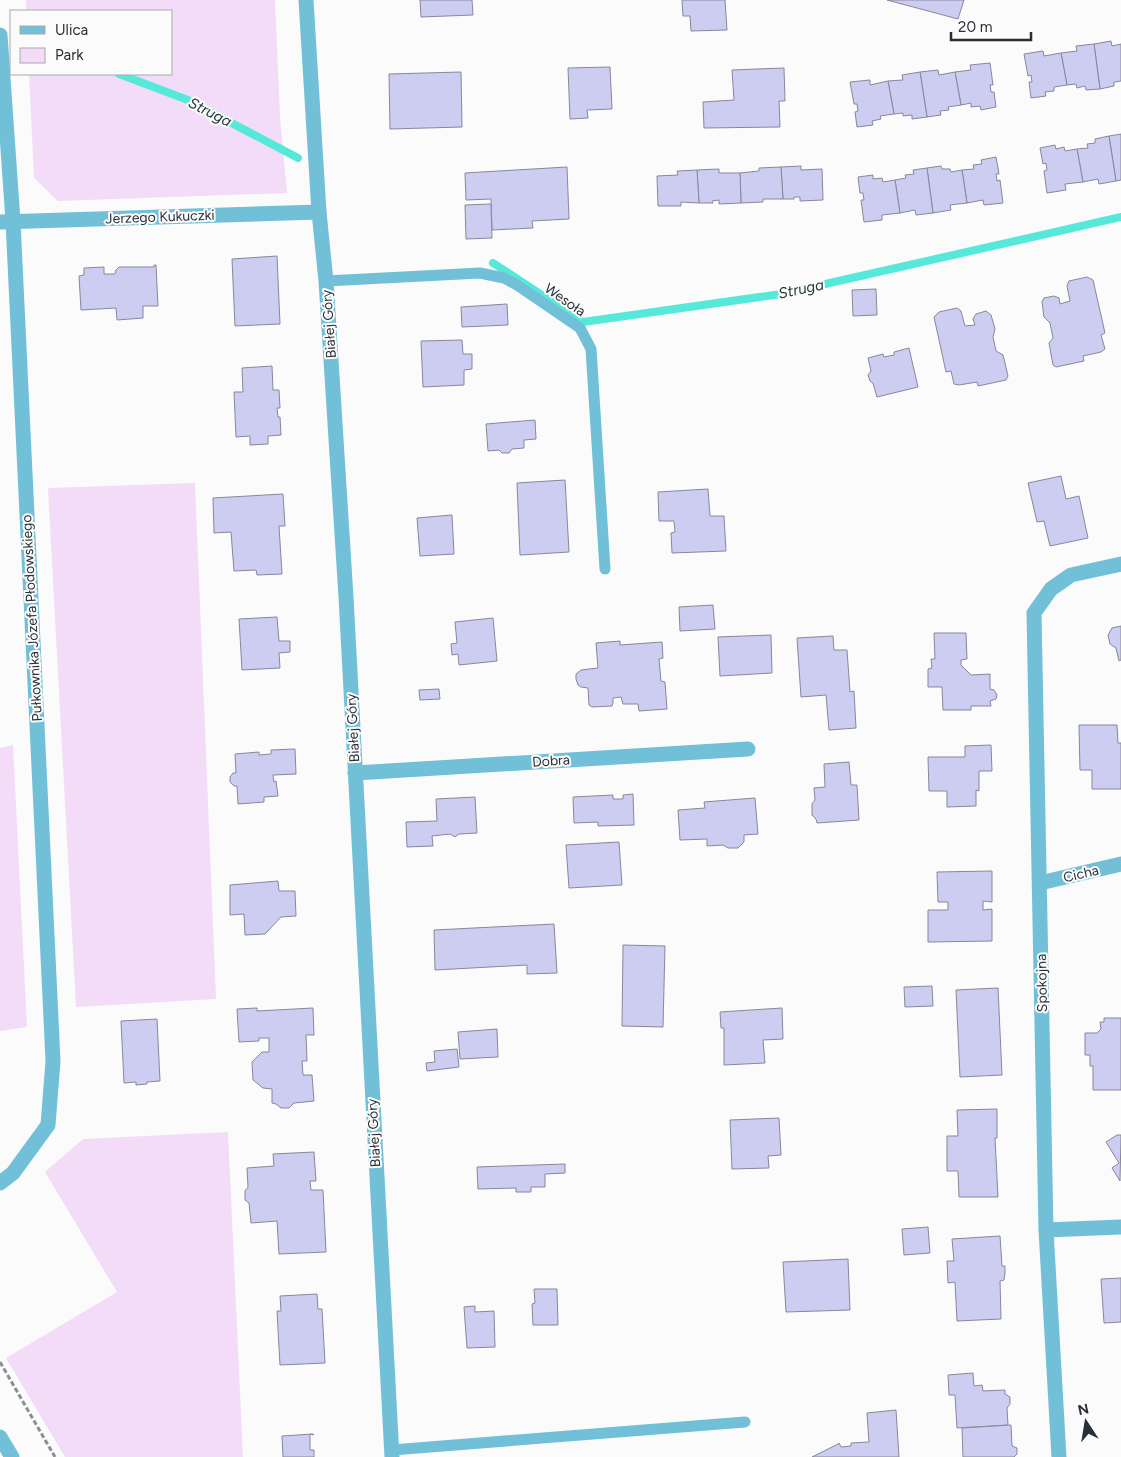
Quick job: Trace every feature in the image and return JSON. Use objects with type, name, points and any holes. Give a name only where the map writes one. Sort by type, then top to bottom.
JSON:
[{"type":"street","name":"Białej Góry","points":[[306,0],[346,597],[392,1454]]},
{"type":"street","name":"Pułkownika Józefa Płodowskiego","points":[[0,35],[6,222],[54,1061],[48,1125],[13,1173],[0,1183]]},
{"type":"street","name":"Jerzego Kukuczki","points":[[6,222],[320,212]]},
{"type":"street","name":"Spokojna","points":[[1058,1457],[1046,1230],[1034,613],[1051,589],[1071,575],[1121,564]]},
{"type":"street","name":"Dobra","points":[[355,774],[748,749]]},
{"type":"street","name":"Cicha","points":[[1040,883],[1121,864]]},
{"type":"street","points":[[1046,1230],[1121,1227]]},
{"type":"street","points":[[0,1437],[12,1457]]},
{"type":"lane","name":"Wesoła","points":[[326,281],[480,273],[504,278],[517,285],[580,328],[591,350],[605,569]]},
{"type":"lane","points":[[392,1454],[745,1422]]},
{"type":"path","points":[[0,1362],[55,1457]]},
{"type":"green space","points":[[26,0],[275,0],[280,117],[287,193],[58,201],[34,178],[29,75],[172,75],[172,10],[26,10]]},
{"type":"green space","points":[[195,483],[216,999],[76,1007],[48,488]]},
{"type":"green space","points":[[13,745],[27,1027],[0,1031],[0,748]]},
{"type":"green space","points":[[228,1132],[243,1457],[65,1457],[6,1358],[117,1292],[45,1172],[83,1139]]},
{"type":"building","points":[[420,0],[472,0],[473,15],[421,17]]},
{"type":"building","points":[[682,0],[725,0],[727,30],[691,31],[690,16],[683,16]]},
{"type":"building","points":[[887,0],[964,0],[958,19]]},
{"type":"building","points":[[1111,41],[1112,46],[1121,44],[1121,81],[1114,82],[1114,86],[1100,89],[1094,44]]},
{"type":"building","points":[[1094,44],[1100,89],[1086,90],[1085,86],[1077,88],[1076,84],[1067,85],[1061,53],[1077,51],[1076,46]]},
{"type":"building","points":[[1043,51],[1044,56],[1061,53],[1067,85],[1054,87],[1054,91],[1045,92],[1046,96],[1031,98],[1029,82],[1032,82],[1031,75],[1028,76],[1024,54]]},
{"type":"building","points":[[990,63],[993,85],[990,85],[991,92],[994,92],[996,107],[981,110],[980,106],[971,107],[971,103],[961,105],[955,72],[971,70],[970,65]]},
{"type":"building","points":[[610,67],[612,109],[587,110],[588,118],[570,119],[568,68]]},
{"type":"building","points":[[784,68],[785,101],[779,101],[780,127],[704,128],[703,102],[734,100],[732,70]]},
{"type":"building","points":[[938,70],[939,75],[955,72],[961,105],[948,107],[949,110],[940,111],[941,115],[927,117],[920,72]]},
{"type":"building","points":[[461,72],[462,127],[390,129],[389,74]]},
{"type":"building","points":[[920,72],[927,117],[912,119],[912,115],[894,114],[888,81],[903,80],[902,75]]},
{"type":"building","points":[[870,80],[870,85],[888,81],[894,114],[880,116],[881,119],[872,121],[873,125],[857,127],[855,112],[858,111],[857,104],[854,104],[850,82]]},
{"type":"building","points":[[1121,134],[1121,180],[1116,181],[1109,136]]},
{"type":"building","points":[[1109,136],[1116,181],[1099,184],[1098,179],[1083,182],[1077,149],[1088,148],[1087,144],[1095,143],[1095,139]]},
{"type":"building","points":[[1055,145],[1056,149],[1064,147],[1065,151],[1077,149],[1083,182],[1065,184],[1066,190],[1047,193],[1044,171],[1047,170],[1046,163],[1043,164],[1040,148]]},
{"type":"building","points":[[996,157],[999,174],[996,174],[997,181],[1000,180],[1003,203],[984,205],[983,200],[967,203],[962,170],[974,169],[973,165],[982,164],[981,160]]},
{"type":"building","points":[[801,166],[801,170],[822,169],[823,200],[800,201],[800,197],[783,199],[781,167]]},
{"type":"building","points":[[941,166],[942,169],[950,169],[951,172],[962,170],[967,203],[950,205],[951,210],[933,213],[927,168]]},
{"type":"building","points":[[567,167],[569,219],[532,221],[533,228],[492,230],[491,199],[466,200],[465,173]]},
{"type":"building","points":[[781,167],[783,199],[763,199],[763,202],[741,203],[740,173],[759,171],[759,168]]},
{"type":"building","points":[[927,168],[933,213],[916,215],[915,210],[900,213],[895,180],[906,178],[905,175],[914,174],[913,170]]},
{"type":"building","points":[[719,169],[719,173],[740,173],[741,203],[719,204],[719,200],[712,201],[713,203],[699,203],[697,170]]},
{"type":"building","points":[[697,170],[699,203],[681,202],[681,206],[658,206],[657,176],[678,175],[677,171]]},
{"type":"building","points":[[873,175],[873,179],[882,178],[883,182],[895,180],[900,213],[882,215],[882,220],[864,222],[861,200],[864,200],[863,193],[860,193],[858,177]]},
{"type":"building","points":[[491,204],[492,238],[466,239],[465,205]]},
{"type":"building","points":[[277,256],[280,324],[235,326],[232,259]]},
{"type":"building","points":[[156,265],[158,306],[143,306],[143,318],[117,320],[116,308],[81,310],[79,276],[84,275],[84,268],[104,267],[104,274],[115,274],[119,267],[154,267]]},
{"type":"building","points":[[1087,277],[1093,280],[1105,333],[1101,335],[1105,349],[1101,352],[1083,356],[1084,361],[1056,367],[1053,365],[1049,343],[1053,338],[1050,323],[1044,317],[1042,302],[1044,298],[1054,296],[1059,298],[1060,304],[1070,301],[1067,286],[1069,281]]},
{"type":"building","points":[[876,289],[877,315],[853,316],[852,290]]},
{"type":"building","points":[[507,304],[508,325],[462,327],[461,307]]},
{"type":"building","points":[[957,308],[961,311],[965,326],[975,325],[973,319],[976,314],[986,311],[991,315],[995,329],[993,337],[996,351],[1003,355],[1008,376],[1006,380],[978,386],[977,382],[954,384],[951,371],[946,372],[934,317],[939,312]]},
{"type":"building","points":[[462,340],[463,354],[472,354],[472,369],[464,370],[464,385],[423,387],[421,341]]},
{"type":"building","points":[[909,348],[918,387],[877,397],[873,383],[868,375],[871,371],[868,358],[883,354],[884,357],[894,355],[894,352]]},
{"type":"building","points":[[272,366],[273,390],[279,390],[280,408],[277,408],[278,417],[280,417],[281,435],[268,436],[268,444],[250,445],[250,436],[236,437],[234,392],[243,392],[242,368]]},
{"type":"building","points":[[535,420],[536,439],[524,440],[524,448],[512,449],[509,453],[502,453],[499,450],[488,451],[486,424]]},
{"type":"building","points":[[1061,476],[1066,499],[1079,496],[1088,538],[1050,546],[1044,521],[1037,522],[1028,483]]},
{"type":"building","points":[[565,480],[569,552],[520,555],[517,483]]},
{"type":"building","points":[[708,489],[710,516],[724,516],[726,551],[672,553],[671,533],[675,532],[674,521],[659,521],[658,492]]},
{"type":"building","points":[[283,494],[285,526],[279,526],[282,574],[257,575],[256,570],[234,571],[231,532],[214,533],[213,498]]},
{"type":"building","points":[[452,515],[454,554],[420,556],[417,518]]},
{"type":"building","points":[[713,605],[715,629],[680,631],[679,607]]},
{"type":"building","points":[[277,617],[279,641],[290,641],[290,652],[279,653],[280,668],[242,670],[239,619]]},
{"type":"building","points":[[493,618],[497,661],[459,665],[458,654],[452,655],[451,644],[457,643],[455,622]]},
{"type":"building","points":[[1121,626],[1121,660],[1119,661],[1116,648],[1110,644],[1108,635],[1112,628]]},
{"type":"building","points":[[934,633],[966,633],[967,659],[961,660],[961,665],[971,675],[990,674],[990,689],[994,690],[997,695],[996,699],[990,701],[991,706],[971,706],[971,710],[943,710],[942,687],[928,687],[928,669],[932,668],[931,659],[935,659]]},
{"type":"building","points":[[771,635],[772,673],[720,676],[718,637]]},
{"type":"building","points":[[833,636],[834,650],[847,650],[850,692],[854,691],[856,728],[829,730],[826,695],[801,697],[797,638]]},
{"type":"building","points":[[620,641],[620,645],[662,642],[663,658],[659,659],[661,681],[665,682],[667,709],[639,711],[638,704],[623,704],[621,697],[613,698],[612,706],[592,707],[589,705],[588,688],[578,685],[576,674],[581,670],[598,668],[596,643]]},
{"type":"building","points":[[439,689],[440,699],[420,700],[419,690]]},
{"type":"building","points":[[1079,725],[1117,725],[1118,743],[1121,743],[1121,789],[1092,789],[1092,770],[1080,770]]},
{"type":"building","points":[[991,745],[992,771],[979,771],[979,791],[976,790],[976,806],[947,807],[947,791],[929,791],[928,757],[965,757],[965,746]]},
{"type":"building","points":[[295,749],[296,774],[273,775],[274,782],[276,781],[278,796],[264,797],[264,802],[238,804],[237,786],[230,782],[230,777],[233,773],[236,773],[235,754],[259,752],[259,755],[271,754],[271,750]]},
{"type":"building","points":[[849,762],[851,785],[857,785],[859,820],[817,823],[812,815],[812,804],[815,800],[814,788],[825,787],[824,764]]},
{"type":"building","points":[[633,794],[634,825],[598,826],[598,822],[574,823],[573,797],[613,795],[613,799],[623,799],[623,795]]},
{"type":"building","points":[[475,797],[477,833],[459,834],[455,837],[450,834],[432,836],[433,846],[407,847],[406,822],[437,821],[436,799]]},
{"type":"building","points":[[755,798],[758,834],[744,835],[744,842],[738,848],[728,848],[723,845],[707,846],[707,839],[680,840],[678,810],[705,808],[704,802]]},
{"type":"building","points":[[619,842],[622,885],[569,888],[566,845]]},
{"type":"building","points":[[992,871],[992,902],[983,901],[983,910],[992,909],[992,941],[928,942],[928,910],[948,910],[948,902],[938,902],[937,872]]},
{"type":"building","points":[[278,881],[279,891],[295,891],[296,916],[281,917],[265,934],[245,935],[244,914],[230,915],[230,885]]},
{"type":"building","points":[[554,924],[557,973],[527,974],[527,965],[435,970],[434,930]]},
{"type":"building","points":[[623,945],[665,946],[663,1027],[622,1026]]},
{"type":"building","points":[[932,986],[933,1006],[905,1007],[904,987]]},
{"type":"building","points":[[998,988],[1002,1075],[960,1077],[956,990]]},
{"type":"building","points":[[257,1008],[257,1011],[313,1008],[314,1035],[306,1035],[307,1061],[302,1061],[303,1075],[312,1075],[314,1101],[294,1103],[289,1108],[281,1108],[272,1103],[272,1089],[263,1088],[253,1080],[252,1062],[262,1052],[269,1052],[269,1038],[259,1038],[259,1041],[239,1042],[237,1009]]},
{"type":"building","points":[[782,1008],[783,1039],[763,1040],[765,1063],[724,1065],[724,1028],[721,1028],[720,1012]]},
{"type":"building","points":[[1104,1018],[1121,1018],[1121,1090],[1093,1090],[1093,1066],[1090,1066],[1090,1055],[1085,1055],[1085,1033],[1097,1033],[1101,1029],[1100,1022],[1104,1022]]},
{"type":"building","points":[[157,1019],[160,1081],[136,1085],[136,1082],[124,1083],[121,1021]]},
{"type":"building","points":[[497,1029],[498,1057],[460,1059],[458,1032]]},
{"type":"building","points":[[457,1049],[459,1067],[427,1071],[426,1063],[435,1062],[434,1051]]},
{"type":"building","points":[[997,1109],[997,1138],[995,1138],[998,1197],[959,1197],[958,1171],[947,1171],[947,1136],[958,1136],[957,1110]]},
{"type":"building","points":[[779,1118],[781,1155],[768,1156],[769,1168],[732,1169],[730,1120]]},
{"type":"building","points":[[1117,1135],[1121,1135],[1120,1181],[1112,1168],[1119,1163],[1106,1142]]},
{"type":"building","points":[[314,1152],[316,1181],[310,1181],[311,1190],[323,1190],[326,1252],[279,1254],[277,1221],[251,1223],[249,1203],[245,1200],[245,1191],[248,1187],[247,1168],[274,1166],[273,1154]]},
{"type":"building","points":[[565,1164],[565,1173],[545,1174],[545,1187],[531,1187],[531,1192],[516,1192],[516,1188],[478,1189],[477,1167]]},
{"type":"building","points":[[928,1227],[930,1253],[904,1255],[902,1229]]},
{"type":"building","points":[[1000,1236],[1002,1266],[1005,1266],[1004,1280],[1000,1281],[1001,1319],[957,1321],[955,1282],[948,1283],[947,1261],[954,1261],[952,1239]]},
{"type":"building","points":[[848,1259],[850,1310],[786,1312],[783,1262]]},
{"type":"building","points":[[1121,1278],[1121,1322],[1104,1323],[1101,1279]]},
{"type":"building","points":[[534,1289],[557,1289],[558,1325],[533,1325],[532,1304],[535,1303]]},
{"type":"building","points":[[317,1294],[318,1309],[322,1309],[325,1363],[280,1365],[277,1311],[281,1311],[280,1296]]},
{"type":"building","points":[[475,1306],[475,1312],[494,1311],[495,1347],[467,1348],[464,1307]]},
{"type":"building","points":[[973,1373],[974,1386],[982,1385],[983,1391],[1005,1390],[1005,1394],[1010,1397],[1010,1404],[1007,1408],[1008,1425],[957,1428],[955,1395],[949,1395],[948,1375]]},
{"type":"building","points":[[896,1410],[899,1457],[812,1457],[839,1443],[841,1447],[851,1446],[851,1443],[869,1442],[867,1413]]},
{"type":"building","points":[[1011,1425],[1012,1446],[1017,1448],[1017,1454],[1014,1457],[963,1457],[962,1428]]},
{"type":"building","points":[[310,1434],[310,1450],[314,1450],[314,1457],[283,1457],[282,1436]]},
{"type":"waterway","name":"Struga","points":[[122,75],[188,100],[298,158]]},
{"type":"waterway","name":"Struga","points":[[493,263],[583,322],[781,294],[1121,217]]}]
